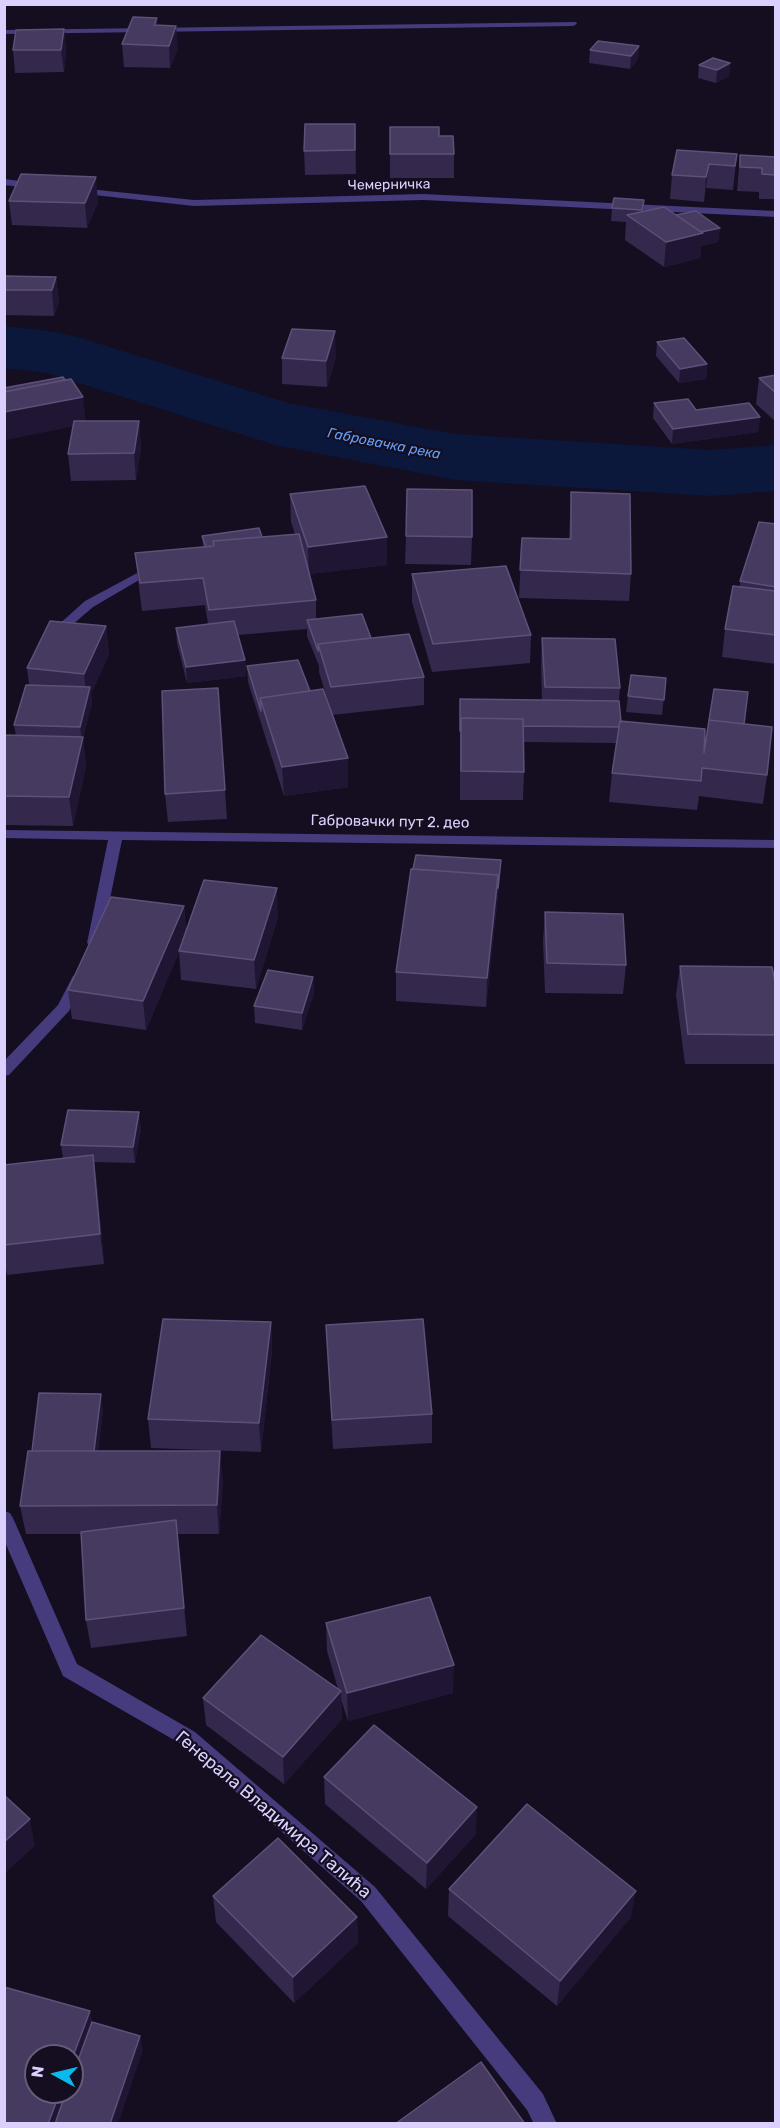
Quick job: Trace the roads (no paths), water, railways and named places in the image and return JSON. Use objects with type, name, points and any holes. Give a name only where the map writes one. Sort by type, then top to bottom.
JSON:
[{"type":"street","points":[[4,32],[573,24]]},
{"type":"street","points":[[4,182],[51,188]]},
{"type":"street","name":"Чемерничка","points":[[63,189],[195,203],[423,197],[776,214]]},
{"type":"street","points":[[46,640],[89,604],[161,563]]},
{"type":"street","name":"Габровачки пут 2. део","points":[[4,834],[776,844]]},
{"type":"street","points":[[4,1071],[64,1008],[95,943],[116,834]]},
{"type":"street","name":"Генерала Владимира Талића","points":[[4,1518],[70,1670],[188,1738],[368,1894],[535,2102],[546,2124]]},
{"type":"waterway","name":"Габровачка река","points":[[4,347],[56,353],[275,423],[455,457],[711,473],[776,468]]}]
